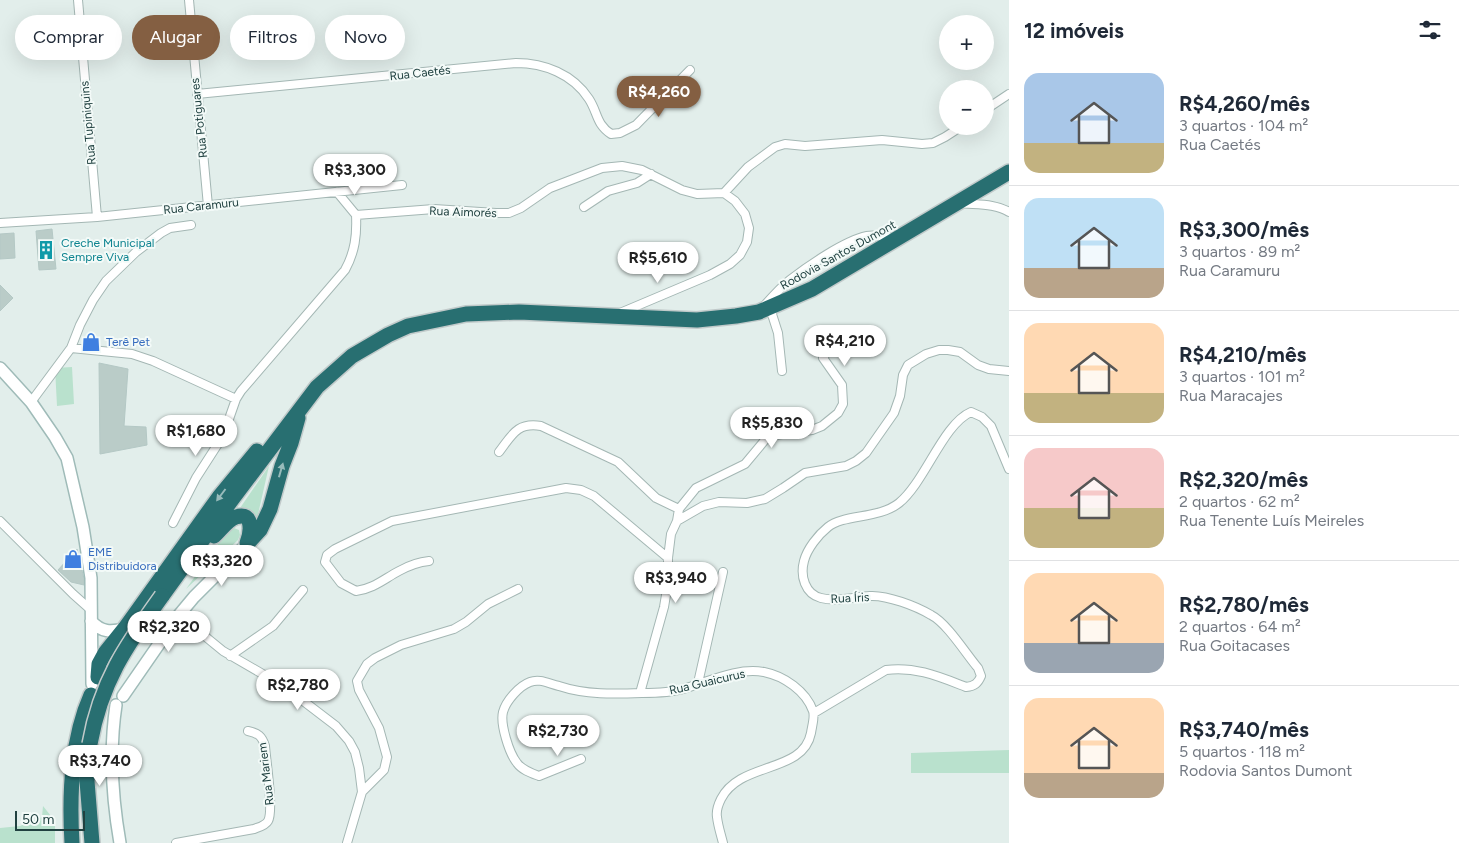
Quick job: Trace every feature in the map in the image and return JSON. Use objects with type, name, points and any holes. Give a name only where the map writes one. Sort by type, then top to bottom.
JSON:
[{"type":"highway","name":"Rodovia Santos Dumont","points":[[196,550],[233,498],[318,387],[352,356],[388,334],[408,326],[466,314],[519,312],[697,320],[736,316],[764,310],[812,289],[1009,172]]},
{"type":"highway","points":[[247,544],[260,530],[270,510],[301,408]]},
{"type":"highway","points":[[72,843],[71,819],[75,749],[79,725],[104,654],[125,628],[234,477],[254,453],[301,408]]},
{"type":"highway","points":[[92,843],[87,781],[90,744],[103,692],[112,673],[131,641],[196,550],[235,517],[245,518],[250,522],[252,528],[247,544]]},
{"type":"street","name":"Rua Tupiniquins","points":[[78,0],[97,217]]},
{"type":"street","name":"Rua Potiguares","points":[[189,0],[196,94],[208,206]]},
{"type":"street","name":"Rua Caetés","points":[[196,94],[532,63],[551,68],[573,82],[588,98],[604,129],[612,134],[620,133],[636,125],[690,70]]},
{"type":"street","points":[[994,104],[1009,94]]},
{"type":"street","points":[[615,315],[661,294],[710,275],[740,256],[747,242],[748,228],[744,214],[735,201],[724,193],[748,167],[774,147],[785,144],[805,146],[882,140],[934,143],[947,135]]},
{"type":"street","name":"Rua Aimorés","points":[[356,215],[434,209],[496,214],[509,213],[521,208],[550,188],[602,168],[622,166],[642,170],[682,190],[696,194],[724,193]]},
{"type":"street","points":[[584,207],[608,191],[637,183],[651,174]]},
{"type":"street","name":"Rua Caramuru","points":[[0,223],[97,217],[402,185]]},
{"type":"street","points":[[173,523],[196,478],[223,436],[234,410],[236,398],[345,270],[351,258],[357,231],[356,215],[337,192]]},
{"type":"street","points":[[957,203],[989,205],[1003,208],[1009,212]]},
{"type":"street","points":[[31,402],[71,348],[93,300],[106,282],[123,264],[160,233],[170,228],[191,225]]},
{"type":"street","points":[[782,371],[778,333],[764,310],[789,280],[852,241],[877,235],[898,239]]},
{"type":"street","points":[[640,693],[664,607],[668,582],[671,534],[677,521],[679,509],[696,488],[744,464],[765,440],[775,435],[812,430],[822,426],[838,413],[843,404],[844,394],[842,385],[823,358],[835,339]]},
{"type":"street","points":[[71,348],[132,354],[154,361],[236,398]]},
{"type":"street","points":[[677,521],[703,506],[719,502],[747,503],[765,498],[784,488],[805,473],[846,466],[856,461],[866,453],[894,413],[900,396],[903,375],[908,366],[915,360],[939,350],[948,350],[960,352],[978,365],[1009,371]]},
{"type":"street","points":[[0,368],[31,402],[67,458],[82,519],[91,578],[96,704],[116,694],[137,676],[180,615],[204,586],[247,544]]},
{"type":"street","name":"Rua Íris","points":[[814,713],[886,670],[916,670],[966,687],[978,683],[981,676],[978,668],[942,624],[933,616],[884,597],[872,596],[833,600],[812,594],[806,588],[804,561],[812,545],[828,527],[840,522],[882,512],[898,504],[908,494],[950,431],[964,415],[971,412],[982,417],[991,426],[1009,469]]},
{"type":"street","points":[[499,452],[519,428],[529,424],[540,426],[568,437],[618,462],[656,498],[679,509]]},
{"type":"street","points":[[429,561],[400,570],[371,588],[356,591],[341,583],[329,570],[325,562],[330,552],[392,521],[566,488],[581,490],[594,496],[668,558]]},
{"type":"street","points":[[0,521],[73,594],[91,615],[96,627],[105,631],[116,632],[125,628]]},
{"type":"street","points":[[698,684],[723,572]]},
{"type":"street","points":[[362,792],[384,770],[386,757],[379,728],[359,690],[358,680],[367,664],[401,645],[454,629],[488,604],[518,589]]},
{"type":"street","points":[[230,656],[273,626],[303,590]]},
{"type":"street","points":[[180,615],[230,656],[285,687],[336,726],[349,741],[355,752],[362,792],[347,843]]},
{"type":"street","points":[[92,635],[104,654],[116,694],[113,728],[114,799],[120,843]]},
{"type":"street","name":"Rua Guaicurus","points":[[581,759],[543,775],[536,775],[517,764],[507,742],[502,720],[503,712],[509,700],[525,684],[538,680],[570,690],[588,692],[666,692],[743,672],[764,672],[794,686],[808,699],[814,713]]},
{"type":"street","points":[[94,685],[107,675],[116,694]]},
{"type":"street","points":[[724,843],[716,816],[718,805],[724,794],[733,784],[745,776],[785,762],[805,748],[810,738],[814,713]]},
{"type":"street","name":"Rua Mariem","points":[[176,843],[254,829],[267,823],[270,812],[265,746],[257,733],[248,731]]},
{"type":"green space","points":[[72,367],[74,404],[57,406],[55,368]]},
{"type":"green space","points":[[269,466],[256,523],[238,511]]},
{"type":"green space","points":[[234,528],[239,530],[238,540],[186,589],[226,533]]},
{"type":"green space","points":[[1009,750],[1009,773],[911,773],[911,753]]},
{"type":"green space","points":[[43,806],[55,821],[55,843],[0,843],[0,828],[20,826],[42,817]]},
{"type":"building","name":"Creche Municipal Sempre Viva","points":[[52,229],[56,269],[39,270],[36,231]]},
{"type":"building","points":[[14,233],[15,258],[0,259],[0,234]]},
{"type":"building","points":[[0,285],[13,298],[0,311]]},
{"type":"building","points":[[99,363],[128,369],[124,426],[146,427],[147,445],[100,454]]},
{"type":"building","name":"EME Distribuidora","points":[[77,549],[84,585],[71,582],[58,570]]},
{"type":"place","name":"Creche Municipal Sempre Viva","points":[[46,250]]},
{"type":"place","name":"Terê Pet","points":[[91,342]]},
{"type":"place","name":"EME Distribuidora","points":[[73,559]]}]
